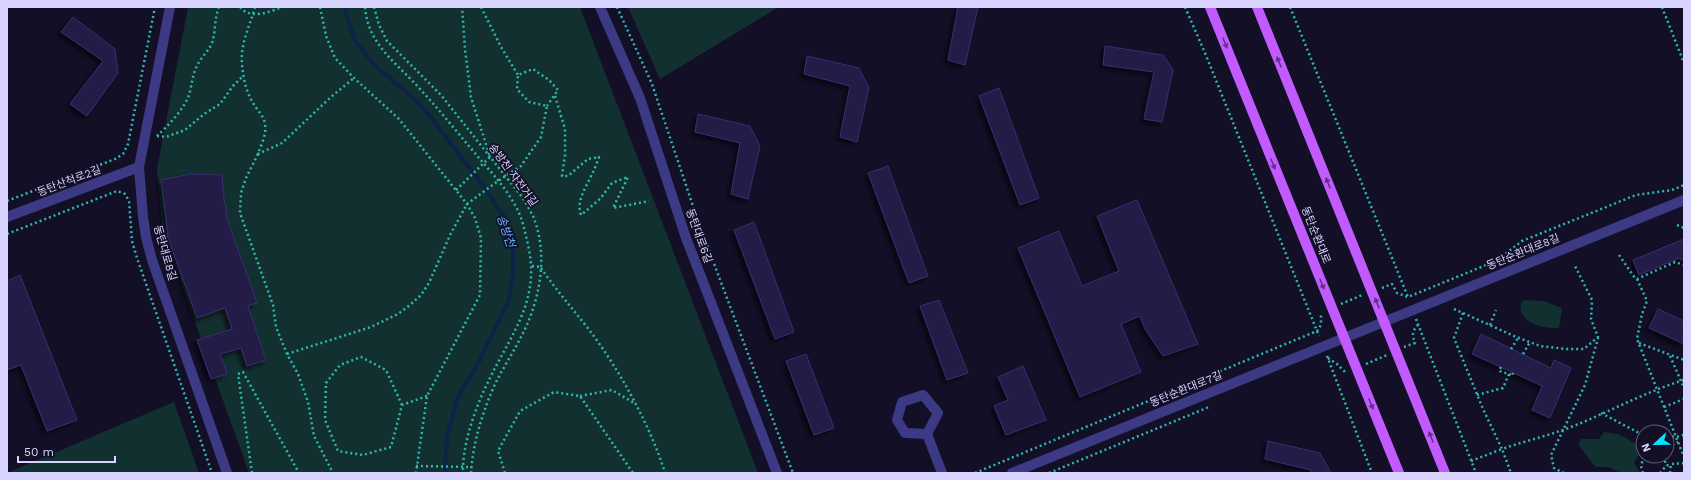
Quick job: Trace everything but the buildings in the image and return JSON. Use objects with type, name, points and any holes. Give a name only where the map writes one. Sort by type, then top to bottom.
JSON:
[{"type":"main road","name":"동탄순환대로","points":[[1210,7],[1399,473]]},
{"type":"main road","points":[[1257,7],[1445,473]]},
{"type":"street","name":"동탄대로8길","points":[[170,7],[139,167],[145,230],[152,260],[227,473]]},
{"type":"street","name":"동탄대로6길","points":[[600,7],[640,98],[686,238],[777,473]]},
{"type":"street","name":"동탄산척로2길","points":[[7,217],[139,167]]},
{"type":"street","name":"동탄순환대로8길","points":[[1370,327],[1684,200]]},
{"type":"street","name":"동탄순환대로7길","points":[[1012,473],[1370,327]]},
{"type":"street","points":[[927,434],[905,434],[897,420],[902,402],[923,394],[938,413],[927,434],[942,473]]},
{"type":"path","points":[[7,201],[115,159],[123,154],[128,144],[155,7]]},
{"type":"path","points":[[218,7],[215,16],[212,42],[208,52],[197,65],[192,77],[188,96],[168,126],[156,136],[166,138],[185,130],[204,114],[220,104],[233,86],[243,76]]},
{"type":"path","points":[[240,7],[243,11],[253,14],[270,12],[282,7]]},
{"type":"path","points":[[255,7],[244,40],[242,62],[243,76],[248,93],[261,113],[265,124],[265,133],[258,154],[246,178],[241,193],[240,213],[273,305],[276,326],[287,354],[298,374],[308,402],[314,436],[333,473]]},
{"type":"path","points":[[320,7],[326,36],[335,58],[354,78],[399,119],[467,204],[475,218],[481,238],[480,294],[427,396],[416,473]]},
{"type":"path","points":[[364,7],[372,33],[380,48],[419,87],[498,180],[515,204],[522,220],[532,266],[528,295],[522,319],[489,380],[479,404],[470,431],[463,473]]},
{"type":"path","name":"송방천 자전거길","points":[[374,7],[379,25],[387,41],[441,95],[522,197],[533,216],[539,238],[541,267],[536,304],[522,336],[492,390],[480,425],[471,473]]},
{"type":"path","points":[[456,190],[490,157],[471,98],[462,7]]},
{"type":"path","points":[[481,7],[500,47],[518,75],[517,89],[529,102],[547,106]]},
{"type":"path","points":[[617,7],[652,84],[699,224],[793,473]]},
{"type":"path","points":[[1185,7],[1317,331]]},
{"type":"path","points":[[1290,7],[1408,296]]},
{"type":"path","points":[[1662,7],[1684,63]]},
{"type":"path","points":[[287,354],[371,327],[398,314],[421,295],[429,283],[450,235],[467,204],[498,180],[521,166],[541,137],[547,106],[558,90],[549,80],[533,69],[518,75]]},
{"type":"path","points":[[258,154],[282,143],[331,97],[354,78]]},
{"type":"path","points":[[554,96],[565,129],[565,155],[562,176],[568,176],[588,159],[599,156],[593,173],[583,190],[578,208],[581,215],[600,199],[612,183],[628,177],[613,208],[649,201]]},
{"type":"path","points":[[975,473],[1317,331],[1321,325],[1321,312],[1392,284],[1397,293],[1408,296],[1496,261],[1522,241],[1636,194],[1672,190],[1684,185]]},
{"type":"path","points":[[7,234],[117,191],[125,194],[129,201],[132,241],[137,258],[212,473]]},
{"type":"path","points":[[1677,225],[1684,228]]},
{"type":"path","points":[[1619,255],[1637,279],[1647,301],[1642,314],[1637,339],[1684,457]]},
{"type":"path","points":[[1637,279],[1675,262],[1684,265]]},
{"type":"path","points":[[532,266],[541,267],[558,292],[590,331],[608,357],[649,432],[665,473]]},
{"type":"path","points":[[1564,473],[1554,468],[1551,455],[1585,385],[1598,337],[1591,318],[1592,300],[1575,266]]},
{"type":"path","points":[[1454,309],[1518,338],[1540,346],[1566,349],[1584,349],[1598,337]]},
{"type":"path","points":[[1490,325],[1496,310]]},
{"type":"path","points":[[1463,312],[1454,338],[1511,473]]},
{"type":"path","points":[[1327,358],[1337,364],[1346,373],[1415,343],[1412,334],[1418,325],[1476,473]]},
{"type":"path","points":[[1511,349],[1518,338]]},
{"type":"path","points":[[1523,354],[1530,342]]},
{"type":"path","points":[[1638,343],[1684,360]]},
{"type":"path","points":[[1670,356],[1684,388]]},
{"type":"path","points":[[361,357],[386,370],[402,405],[391,447],[363,455],[338,452],[325,420],[326,383],[340,365],[361,357]]},
{"type":"path","points":[[1320,361],[1327,358]]},
{"type":"path","points":[[1327,358],[1372,473]]},
{"type":"path","points":[[1501,367],[1499,371],[1512,376],[1513,373]]},
{"type":"path","points":[[252,473],[238,374],[243,372],[299,473]]},
{"type":"path","points":[[1477,395],[1503,388],[1509,374]]},
{"type":"path","points":[[1472,461],[1526,440],[1562,430],[1657,388],[1682,381]]},
{"type":"path","points":[[505,473],[498,451],[520,411],[554,392],[580,396],[612,390],[635,404]]},
{"type":"path","points":[[402,405],[427,396]]},
{"type":"path","points":[[580,396],[633,473]]},
{"type":"path","points":[[1664,407],[1684,399]]},
{"type":"path","points":[[1049,473],[1210,406]]},
{"type":"path","points":[[1601,413],[1635,431]]},
{"type":"path","points":[[1676,437],[1684,435]]},
{"type":"path","points":[[1660,473],[1666,466],[1671,464],[1670,473]]},
{"type":"path","points":[[416,466],[472,467]]},
{"type":"green space","points":[[188,7],[580,7],[758,473],[249,473],[163,233],[157,169]]},
{"type":"green space","points":[[628,7],[779,7],[660,79]]},
{"type":"green space","points":[[1524,300],[1544,301],[1562,308],[1559,328],[1539,326],[1527,320],[1521,310],[1521,303]]},
{"type":"green space","points":[[174,402],[199,473],[7,473]]},
{"type":"green space","points":[[1604,432],[1618,434],[1635,443],[1634,463],[1640,473],[1621,473],[1609,467],[1597,467],[1593,464],[1578,444],[1581,439],[1599,439]]},
{"type":"waterway","name":"송방천","points":[[345,7],[355,41],[376,67],[408,93],[425,110],[482,184],[505,218],[513,248],[513,274],[509,300],[480,360],[457,399],[447,438],[445,473]]}]
